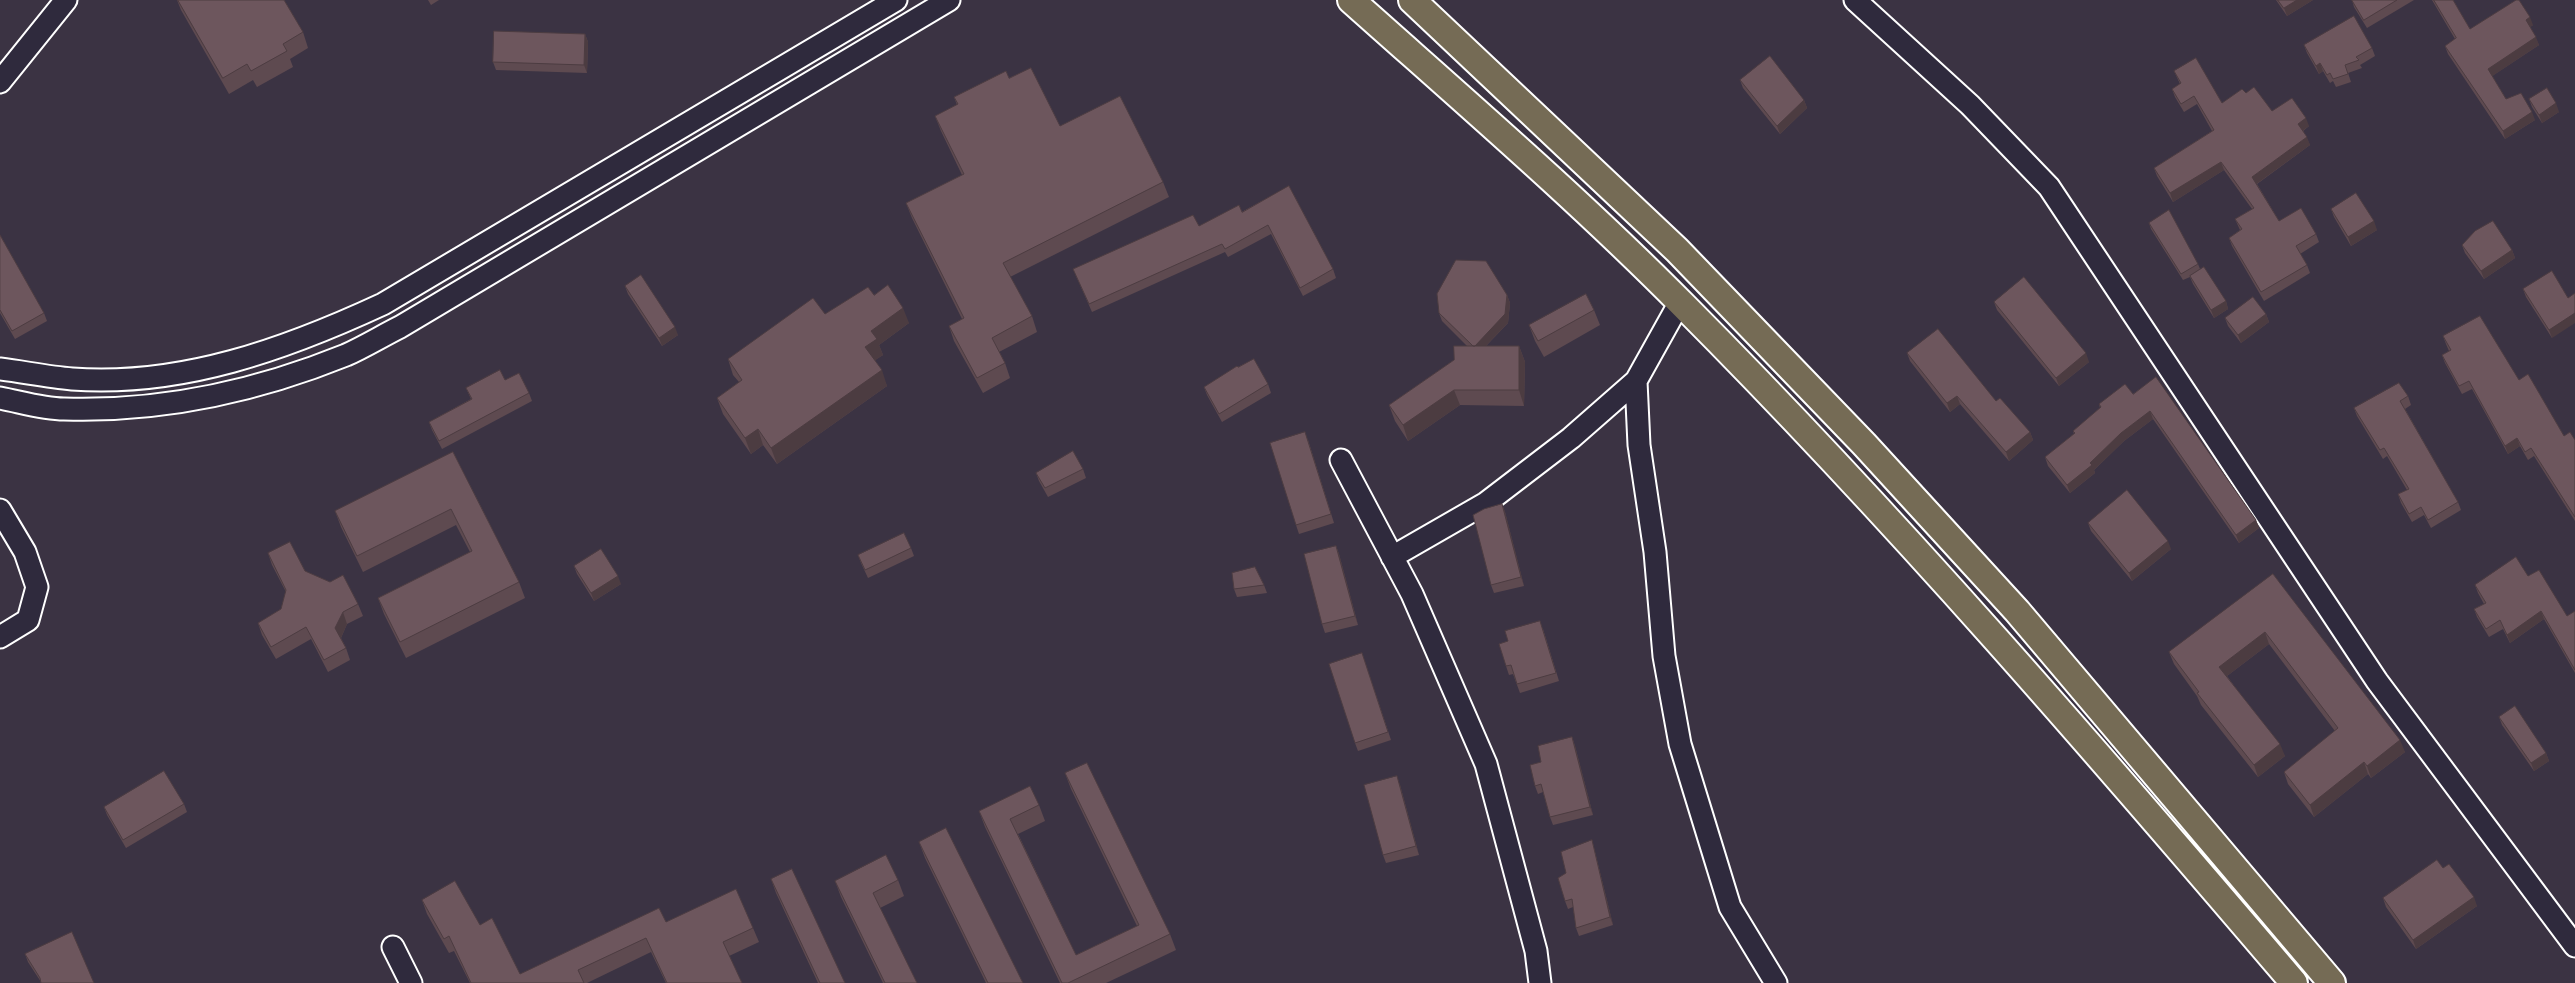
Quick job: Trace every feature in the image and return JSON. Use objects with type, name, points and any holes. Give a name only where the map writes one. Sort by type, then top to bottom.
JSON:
[{"type":"main road","points":[[1351,0],[1540,171],[1680,302],[1743,366],[2051,700],[2294,983]]},
{"type":"main road","points":[[1412,0],[1677,250],[1864,444],[2017,611],[2332,983]]},
{"type":"street","points":[[0,82],[66,0]]},
{"type":"street","points":[[0,369],[72,379],[122,380],[176,374],[217,366],[280,347],[329,329],[392,299],[896,0]]},
{"type":"street","points":[[0,398],[62,409],[138,407],[222,395],[293,374],[347,354],[400,327],[949,0]]},
{"type":"street","points":[[1855,0],[1970,105],[2049,187],[2377,681],[2575,946]]},
{"type":"street","points":[[1392,557],[1486,503],[1571,438],[1636,381],[1680,302]]},
{"type":"street","points":[[1636,381],[1639,445],[1655,552],[1664,656],[1680,744],[1730,907],[1776,983]]},
{"type":"street","points":[[1341,460],[1412,594],[1486,764],[1536,951],[1540,983]]},
{"type":"street","points":[[0,510],[25,552],[37,587],[28,620],[0,637]]},
{"type":"street","points":[[392,947],[410,983]]},
{"type":"building","points":[[178,0],[284,0],[303,32],[283,44],[287,51],[251,71],[247,64],[223,78]]},
{"type":"building","points":[[2278,0],[2297,0],[2284,8]]},
{"type":"building","points":[[2352,0],[2397,0],[2364,20]]},
{"type":"building","points":[[2434,0],[2453,0],[2470,29],[2516,0],[2519,0],[2530,17],[2526,20],[2536,37],[2488,69],[2506,99],[2521,93],[2532,112],[2503,131],[2445,46],[2456,38]]},
{"type":"building","points":[[2354,16],[2372,48],[2356,57],[2359,60],[2345,65],[2348,74],[2333,79],[2330,73],[2327,75],[2320,63],[2316,66],[2304,45]]},
{"type":"building","points":[[494,31],[585,34],[584,65],[493,62]]},
{"type":"building","points":[[1770,56],[1804,100],[1777,126],[1740,80]]},
{"type":"building","points":[[2196,58],[2222,103],[2242,89],[2246,93],[2254,87],[2272,111],[2292,98],[2306,118],[2298,124],[2307,137],[2252,177],[2279,221],[2301,208],[2316,234],[2296,246],[2307,265],[2261,292],[2229,238],[2242,229],[2235,219],[2254,208],[2221,162],[2170,193],[2154,168],[2214,130],[2194,96],[2181,104],[2172,89],[2181,83],[2174,71]]},
{"type":"building","points":[[1031,68],[1060,126],[1120,96],[1163,182],[1003,263],[1032,316],[992,338],[1005,363],[977,378],[949,326],[964,318],[906,203],[964,174],[935,116],[958,104],[954,97],[1006,71],[1009,78]]},
{"type":"building","points":[[2547,88],[2556,103],[2539,115],[2529,99]]},
{"type":"building","points":[[1289,186],[1333,269],[1300,288],[1268,225],[1225,249],[1222,244],[1089,304],[1073,269],[1193,215],[1199,226],[1239,205],[1242,212]]},
{"type":"building","points":[[2356,193],[2374,221],[2348,237],[2331,209]]},
{"type":"building","points":[[2169,210],[2198,264],[2181,274],[2149,223]]},
{"type":"building","points":[[2493,221],[2512,250],[2481,271],[2462,245],[2475,231]]},
{"type":"building","points":[[0,235],[44,313],[12,331],[0,310]]},
{"type":"building","points":[[1456,260],[1486,261],[1507,295],[1505,314],[1475,346],[1439,313],[1437,294]]},
{"type":"building","points":[[2204,267],[2226,301],[2211,310],[2190,276]]},
{"type":"building","points":[[2552,271],[2568,298],[2575,293],[2575,313],[2549,330],[2523,289]]},
{"type":"building","points":[[641,275],[675,327],[659,338],[625,286]]},
{"type":"building","points":[[2024,277],[2086,353],[2056,378],[1994,302]]},
{"type":"building","points":[[888,285],[903,308],[871,331],[877,339],[865,347],[882,370],[771,448],[758,429],[745,438],[717,398],[742,380],[728,359],[813,298],[825,314],[868,287],[874,295]]},
{"type":"building","points":[[1586,294],[1594,310],[1538,341],[1529,325]]},
{"type":"building","points":[[2253,297],[2266,314],[2238,335],[2225,318]]},
{"type":"building","points":[[2480,316],[2519,380],[2528,374],[2564,436],[2570,432],[2575,440],[2575,517],[2531,448],[2525,452],[2517,438],[2505,446],[2469,381],[2459,386],[2442,355],[2451,350],[2443,336]]},
{"type":"building","points":[[1938,329],[1996,401],[2000,398],[2030,432],[2006,452],[1957,396],[1947,403],[1907,353]]},
{"type":"building","points":[[1454,346],[1519,346],[1519,390],[1454,390],[1403,425],[1389,405],[1454,360]]},
{"type":"building","points":[[1254,359],[1268,384],[1219,414],[1204,387],[1237,366]]},
{"type":"building","points":[[500,370],[505,380],[519,373],[529,393],[439,441],[429,422],[472,399],[466,388]]},
{"type":"building","points":[[2156,377],[2256,520],[2236,535],[2150,411],[2121,433],[2090,463],[2092,465],[2067,485],[2045,457],[2075,433],[2073,431],[2101,407],[2099,404],[2125,384],[2133,394]]},
{"type":"building","points":[[2399,383],[2408,396],[2400,401],[2458,502],[2428,520],[2421,507],[2409,514],[2398,494],[2409,489],[2384,448],[2380,450],[2354,408]]},
{"type":"building","points":[[1305,432],[1331,514],[1296,525],[1270,443]]},
{"type":"building","points":[[1073,451],[1083,469],[1045,488],[1036,473]]},
{"type":"building","points":[[453,452],[519,582],[400,642],[378,598],[472,551],[451,509],[357,556],[335,511]]},
{"type":"building","points":[[2127,490],[2168,541],[2129,573],[2088,523]]},
{"type":"building","points":[[1502,504],[1521,577],[1491,585],[1473,515],[1484,509]]},
{"type":"building","points":[[904,533],[911,548],[865,570],[858,555]]},
{"type":"building","points":[[290,542],[305,571],[330,582],[343,575],[358,604],[343,612],[335,628],[346,648],[324,660],[306,627],[271,647],[258,623],[281,609],[286,590],[268,553]]},
{"type":"building","points":[[1336,546],[1355,616],[1322,624],[1304,554]]},
{"type":"building","points":[[601,549],[618,576],[591,593],[574,566]]},
{"type":"building","points":[[2516,557],[2528,576],[2539,570],[2567,616],[2575,611],[2575,670],[2541,611],[2507,635],[2500,620],[2486,629],[2474,609],[2486,603],[2475,585]]},
{"type":"building","points":[[1255,567],[1264,585],[1234,589],[1232,573]]},
{"type":"building","points":[[2273,574],[2400,740],[2367,766],[2364,762],[2310,805],[2284,772],[2338,728],[2265,632],[2219,667],[2280,744],[2254,765],[2197,693],[2199,692],[2169,652]]},
{"type":"building","points":[[1540,621],[1556,673],[1517,684],[1511,665],[1506,666],[1499,644],[1508,641],[1505,631]]},
{"type":"building","points":[[1362,653],[1388,732],[1355,743],[1329,664]]},
{"type":"building","points":[[2515,706],[2546,753],[2531,763],[2499,717]]},
{"type":"building","points":[[1572,737],[1590,807],[1550,817],[1541,784],[1535,786],[1530,765],[1541,762],[1538,746]]},
{"type":"building","points":[[1087,763],[1170,934],[1068,983],[1062,983],[979,811],[1030,786],[1039,805],[1010,819],[1076,955],[1139,925],[1065,773]]},
{"type":"building","points":[[164,771],[184,804],[123,840],[104,807]]},
{"type":"building","points":[[1397,776],[1416,846],[1383,855],[1364,785]]},
{"type":"building","points":[[946,828],[1023,983],[988,983],[919,842]]},
{"type":"building","points":[[1592,840],[1610,917],[1576,928],[1572,899],[1565,901],[1558,878],[1566,873],[1561,852]]},
{"type":"building","points":[[886,855],[898,880],[873,893],[917,983],[885,983],[835,881]]},
{"type":"building","points":[[2437,860],[2443,868],[2449,864],[2474,897],[2413,940],[2383,898]]},
{"type":"building","points":[[792,869],[845,983],[820,983],[771,879]]},
{"type":"building","points":[[455,881],[480,925],[492,918],[520,974],[659,908],[666,922],[736,889],[753,928],[723,942],[742,983],[667,983],[646,938],[578,970],[584,983],[471,983],[449,936],[444,939],[422,900]]},
{"type":"building","points":[[72,932],[94,983],[41,983],[40,978],[25,954]]}]
